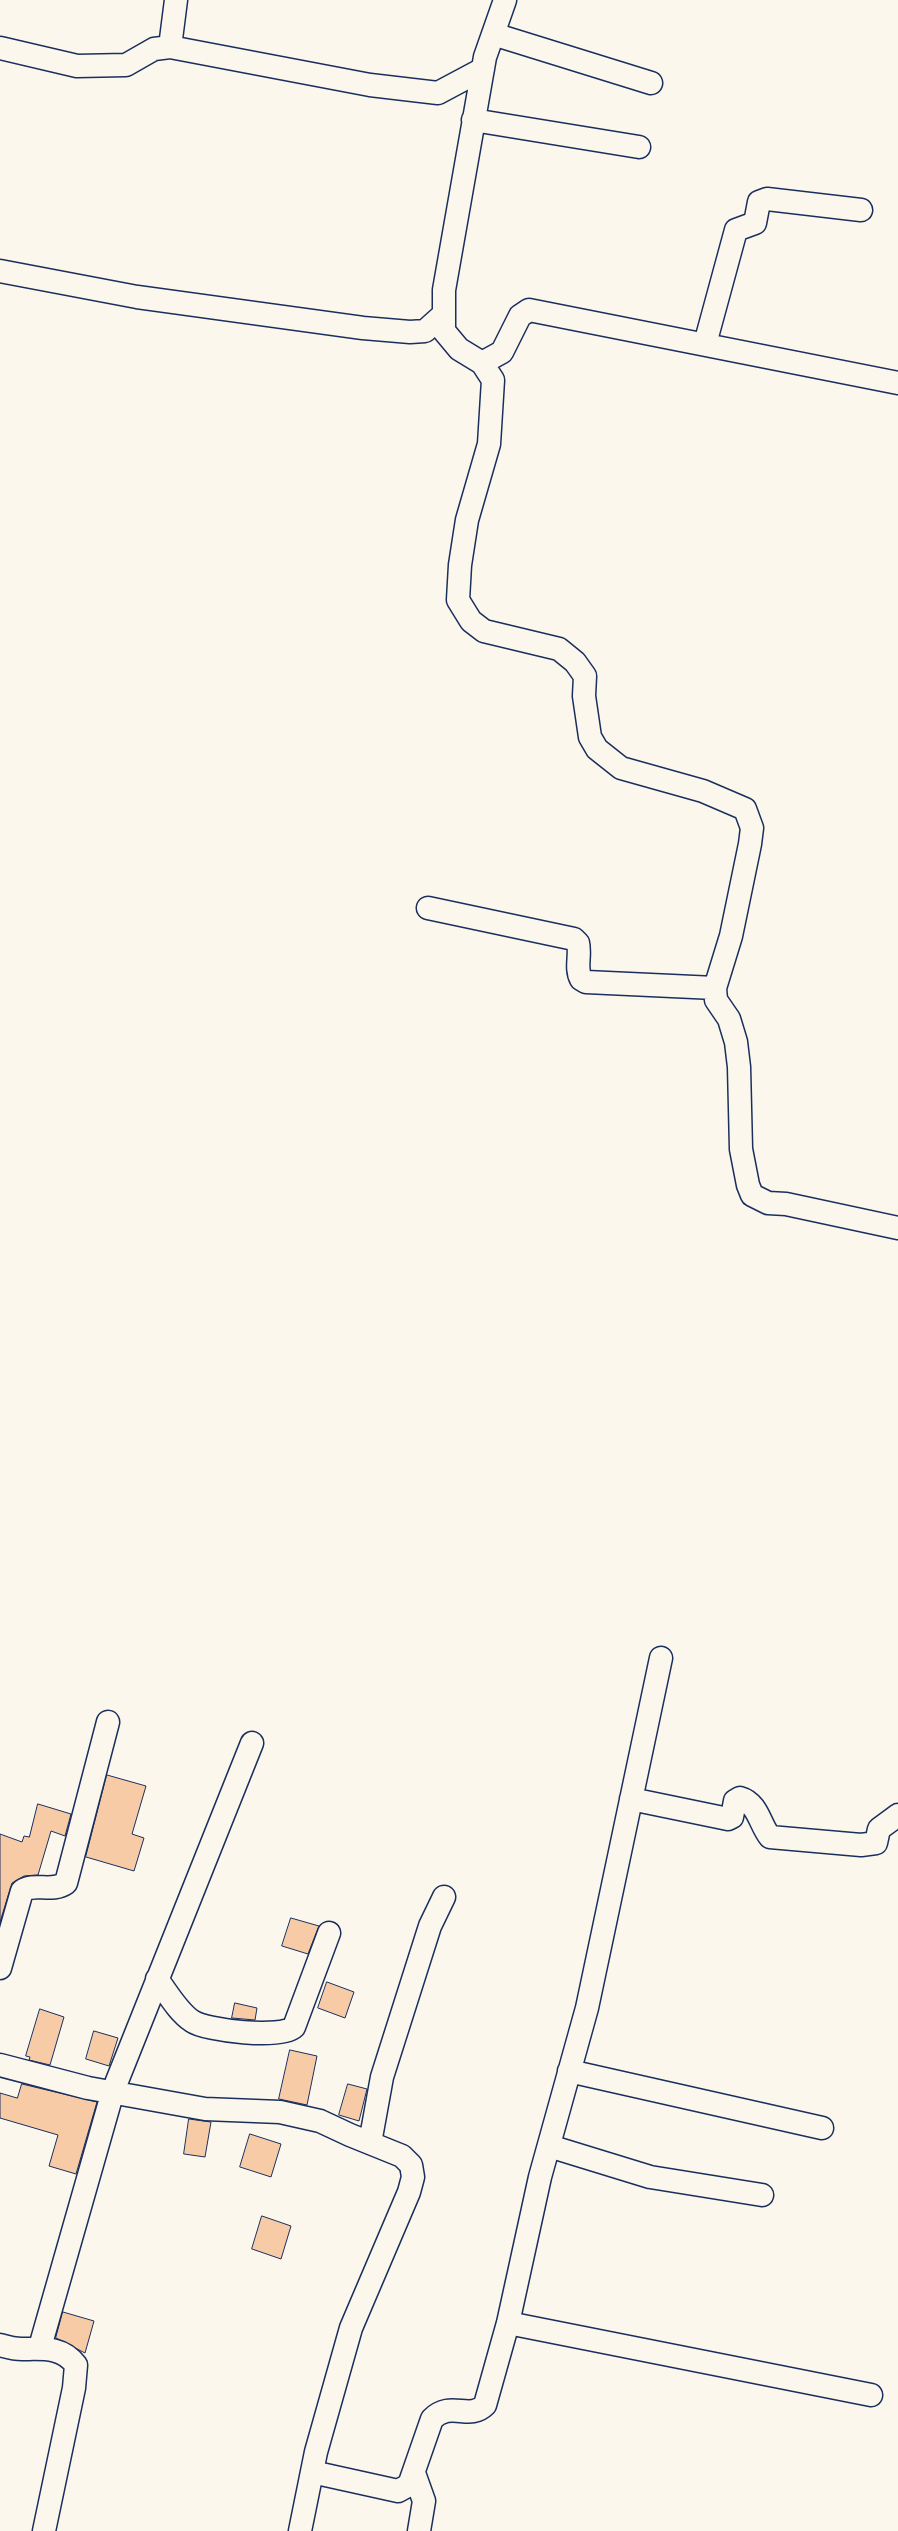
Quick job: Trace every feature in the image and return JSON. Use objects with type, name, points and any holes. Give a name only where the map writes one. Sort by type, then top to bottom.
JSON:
[{"type":"street","points":[[170,46],[176,0]]},
{"type":"street","points":[[505,0],[493,34],[483,70],[444,290],[444,331],[459,349],[482,363],[493,380],[489,444],[467,520],[460,565],[458,600],[472,621],[484,631],[560,649],[575,662],[585,676],[584,696],[590,737],[597,749],[622,768],[703,791],[745,809],[752,828],[750,844],[731,936],[715,988],[716,1000],[729,1018],[736,1042],[739,1067],[741,1149],[748,1185],[752,1194],[768,1203],[786,1204],[898,1228]]},
{"type":"street","points":[[493,34],[651,83]]},
{"type":"street","points":[[0,48],[77,66],[126,65],[154,49],[170,46],[370,85],[438,93],[483,70]]},
{"type":"street","points":[[473,120],[639,147]]},
{"type":"street","points":[[706,344],[736,230],[755,223],[759,202],[767,199],[861,210]]},
{"type":"street","points":[[0,271],[137,297],[362,328],[410,332],[425,331],[444,314]]},
{"type":"street","points":[[482,363],[502,352],[520,316],[529,310],[898,383]]},
{"type":"street","points":[[428,908],[574,939],[580,948],[578,974],[581,979],[586,982],[715,988]]},
{"type":"street","points":[[312,2472],[398,2491],[409,2485],[432,2419],[438,2412],[458,2409],[470,2412],[479,2411],[486,2404],[508,2323],[549,2146],[587,2008],[661,1658]]},
{"type":"street","points":[[0,1968],[3,1945],[22,1891],[26,1887],[56,1888],[66,1883],[108,1722]]},
{"type":"street","points":[[40,2347],[113,2091],[252,1743]]},
{"type":"street","points":[[631,1799],[728,1819],[732,1817],[735,1802],[740,1798],[746,1799],[755,1809],[770,1837],[862,1845],[876,1843],[879,1830],[898,1815]]},
{"type":"street","points":[[370,2143],[382,2077],[430,1926],[444,1897]]},
{"type":"street","points":[[157,1979],[188,2018],[198,2024],[246,2032],[287,2032],[294,2028],[329,1933]]},
{"type":"street","points":[[0,2065],[88,2088],[113,2091],[205,2109],[280,2112],[320,2121],[402,2156],[411,2165],[413,2177],[385,2252],[351,2328],[312,2472],[300,2531]]},
{"type":"street","points":[[569,2071],[822,2128]]},
{"type":"street","points":[[549,2146],[650,2177],[762,2195]]},
{"type":"street","points":[[508,2323],[870,2395]]},
{"type":"street","points":[[0,2345],[20,2349],[40,2347],[71,2358],[76,2365],[77,2373],[44,2531]]},
{"type":"street","points":[[414,2473],[424,2501],[420,2531]]},
{"type":"building","points":[[107,1775],[146,1786],[132,1834],[144,1838],[134,1871],[86,1857]]},
{"type":"building","points":[[38,1804],[71,1814],[65,1836],[51,1831],[38,1875],[24,1876],[12,1883],[0,1922],[0,1834],[22,1842],[24,1836],[29,1837]]},
{"type":"building","points":[[291,1918],[319,1926],[308,1954],[282,1946]]},
{"type":"building","points":[[327,1982],[354,1992],[345,2018],[318,2008]]},
{"type":"building","points":[[235,2003],[257,2008],[255,2020],[232,2018]]},
{"type":"building","points":[[40,2009],[64,2017],[50,2065],[29,2060],[30,2057],[26,2056]]},
{"type":"building","points":[[94,2031],[118,2038],[109,2066],[86,2059]]},
{"type":"building","points":[[290,2050],[317,2056],[307,2105],[279,2099]]},
{"type":"building","points":[[22,2084],[97,2102],[76,2174],[49,2166],[58,2135],[0,2118],[0,2093],[17,2098]]},
{"type":"building","points":[[348,2084],[367,2089],[359,2121],[339,2115]]},
{"type":"building","points":[[189,2119],[211,2122],[205,2157],[184,2154]]},
{"type":"building","points":[[250,2134],[281,2144],[271,2177],[240,2167]]},
{"type":"building","points":[[262,2216],[291,2226],[281,2259],[252,2249]]},
{"type":"building","points":[[63,2312],[94,2321],[85,2353],[56,2338]]}]
